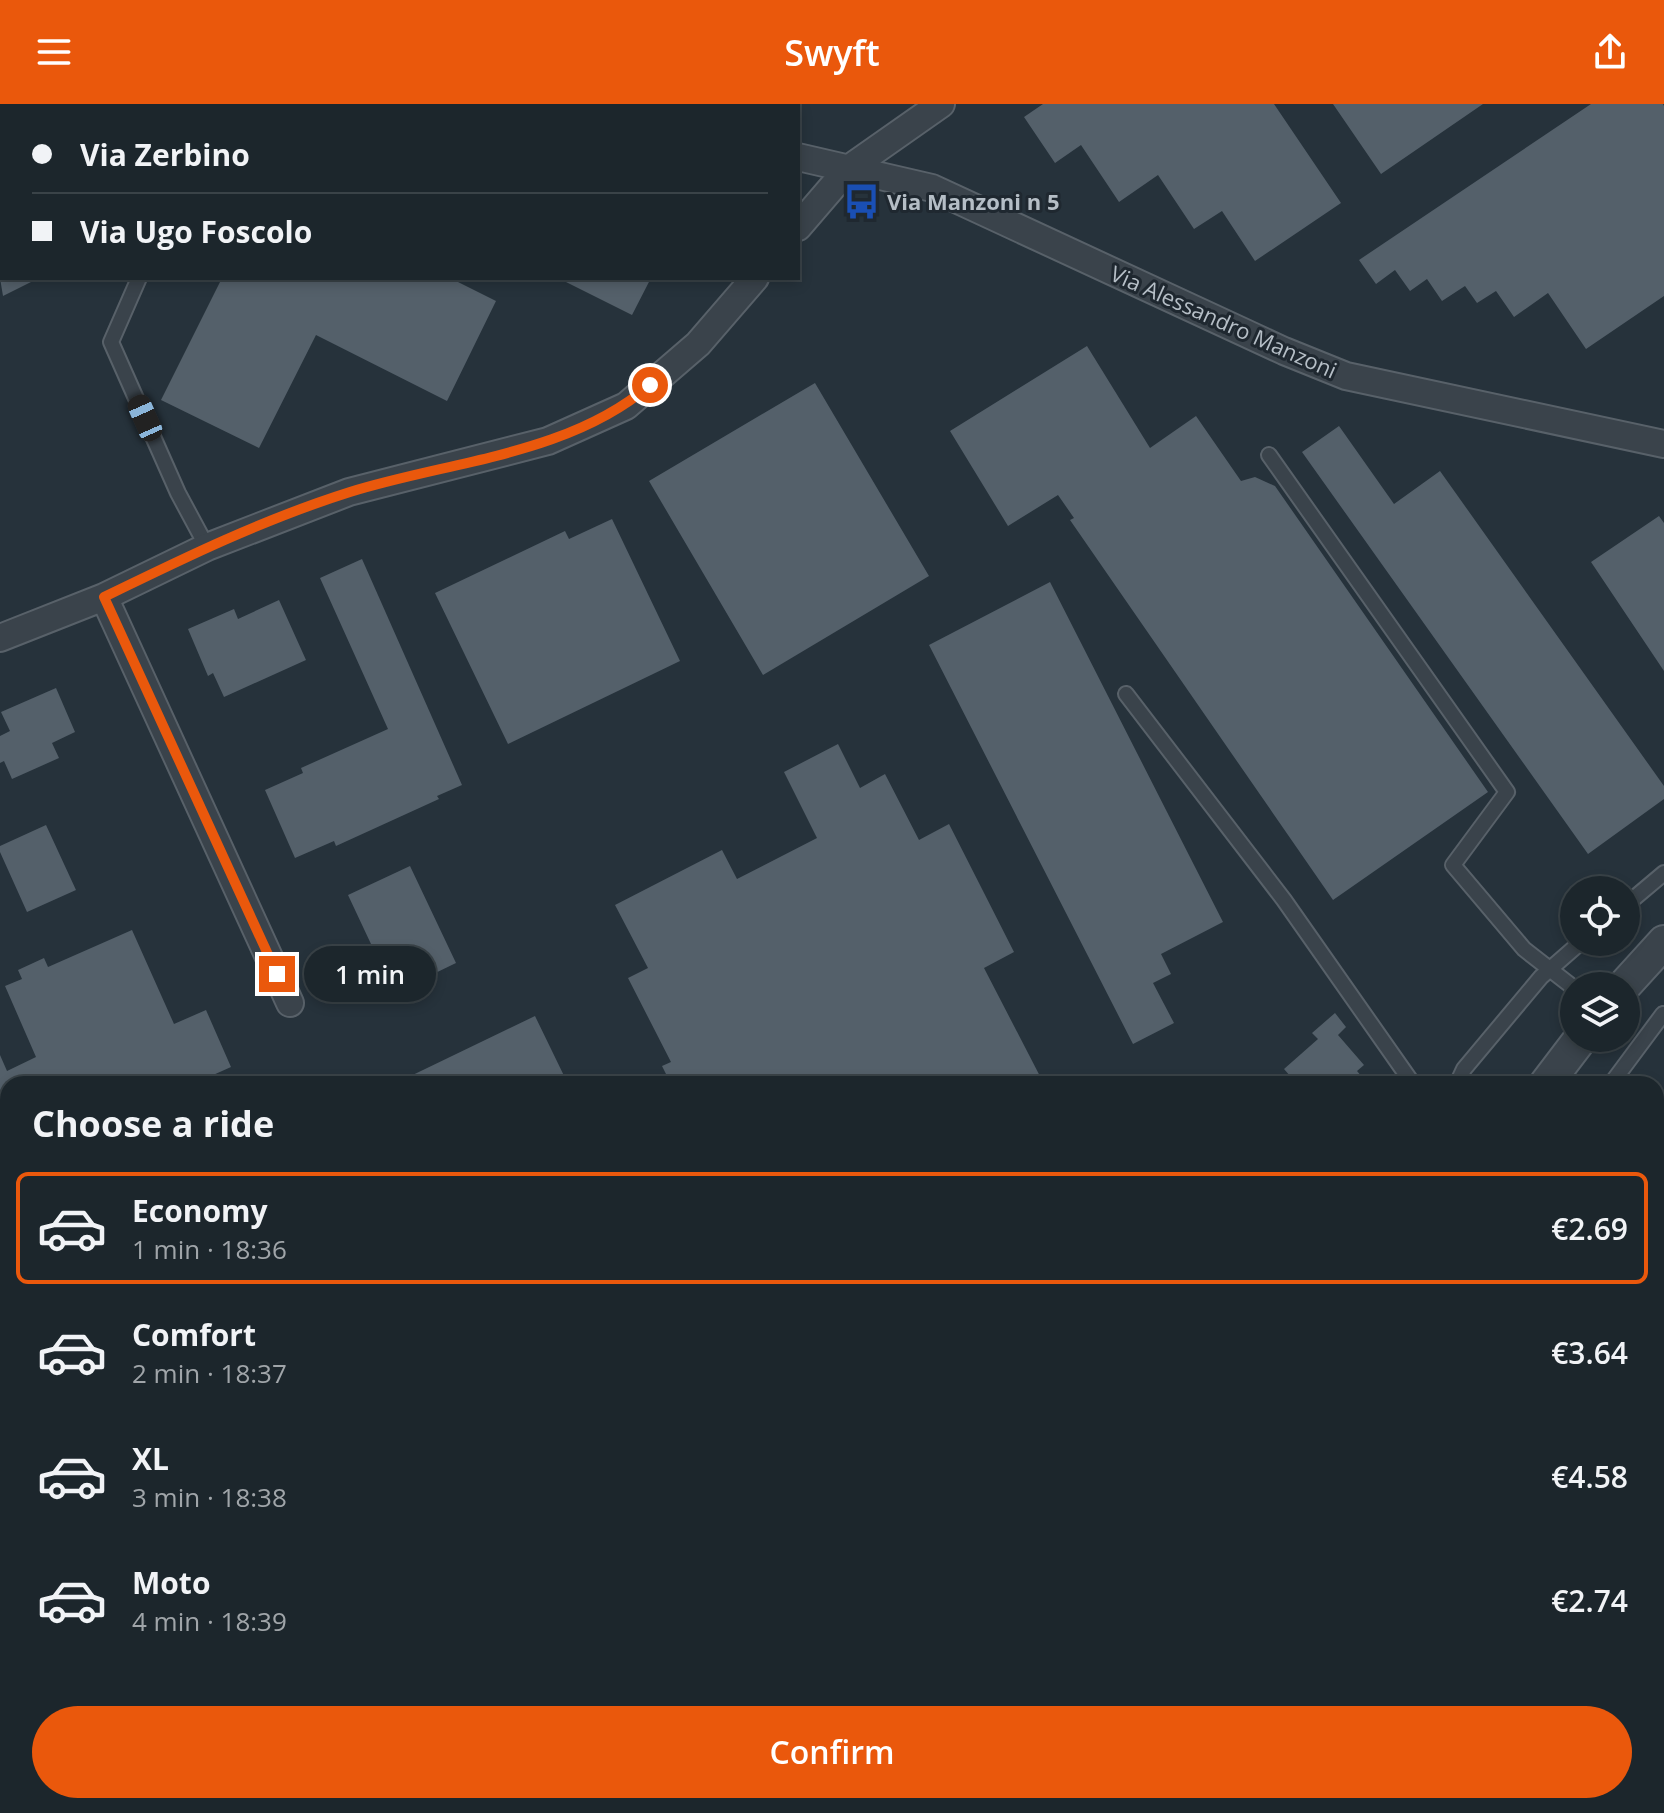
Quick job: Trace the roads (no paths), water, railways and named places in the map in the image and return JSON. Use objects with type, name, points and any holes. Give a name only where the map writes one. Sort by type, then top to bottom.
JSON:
[{"type":"street","points":[[800,225],[847,170],[941,104]]},
{"type":"street","name":"Via Alessandro Manzoni","points":[[800,158],[932,188],[1284,351],[1346,376],[1664,444]]},
{"type":"street","points":[[0,638],[104,597],[207,547],[349,492],[548,441],[626,406],[698,344],[753,280]]},
{"type":"street","points":[[104,597],[290,1003]]},
{"type":"street","points":[[1637,972],[1664,942]]},
{"type":"street","points":[[1552,1076],[1570,1052]]},
{"type":"lane","points":[[138,280],[111,342],[178,493],[207,547]]},
{"type":"lane","points":[[1269,455],[1507,792],[1453,865],[1524,949],[1560,976]]},
{"type":"lane","points":[[1126,694],[1284,900],[1407,1076]]},
{"type":"lane","points":[[1640,893],[1664,873]]},
{"type":"lane","points":[[1461,1076],[1550,968],[1564,956]]},
{"type":"lane","points":[[1617,1076],[1663,1014]]},
{"type":"place","name":"Via Manzoni n 5","points":[[861,201]]}]
